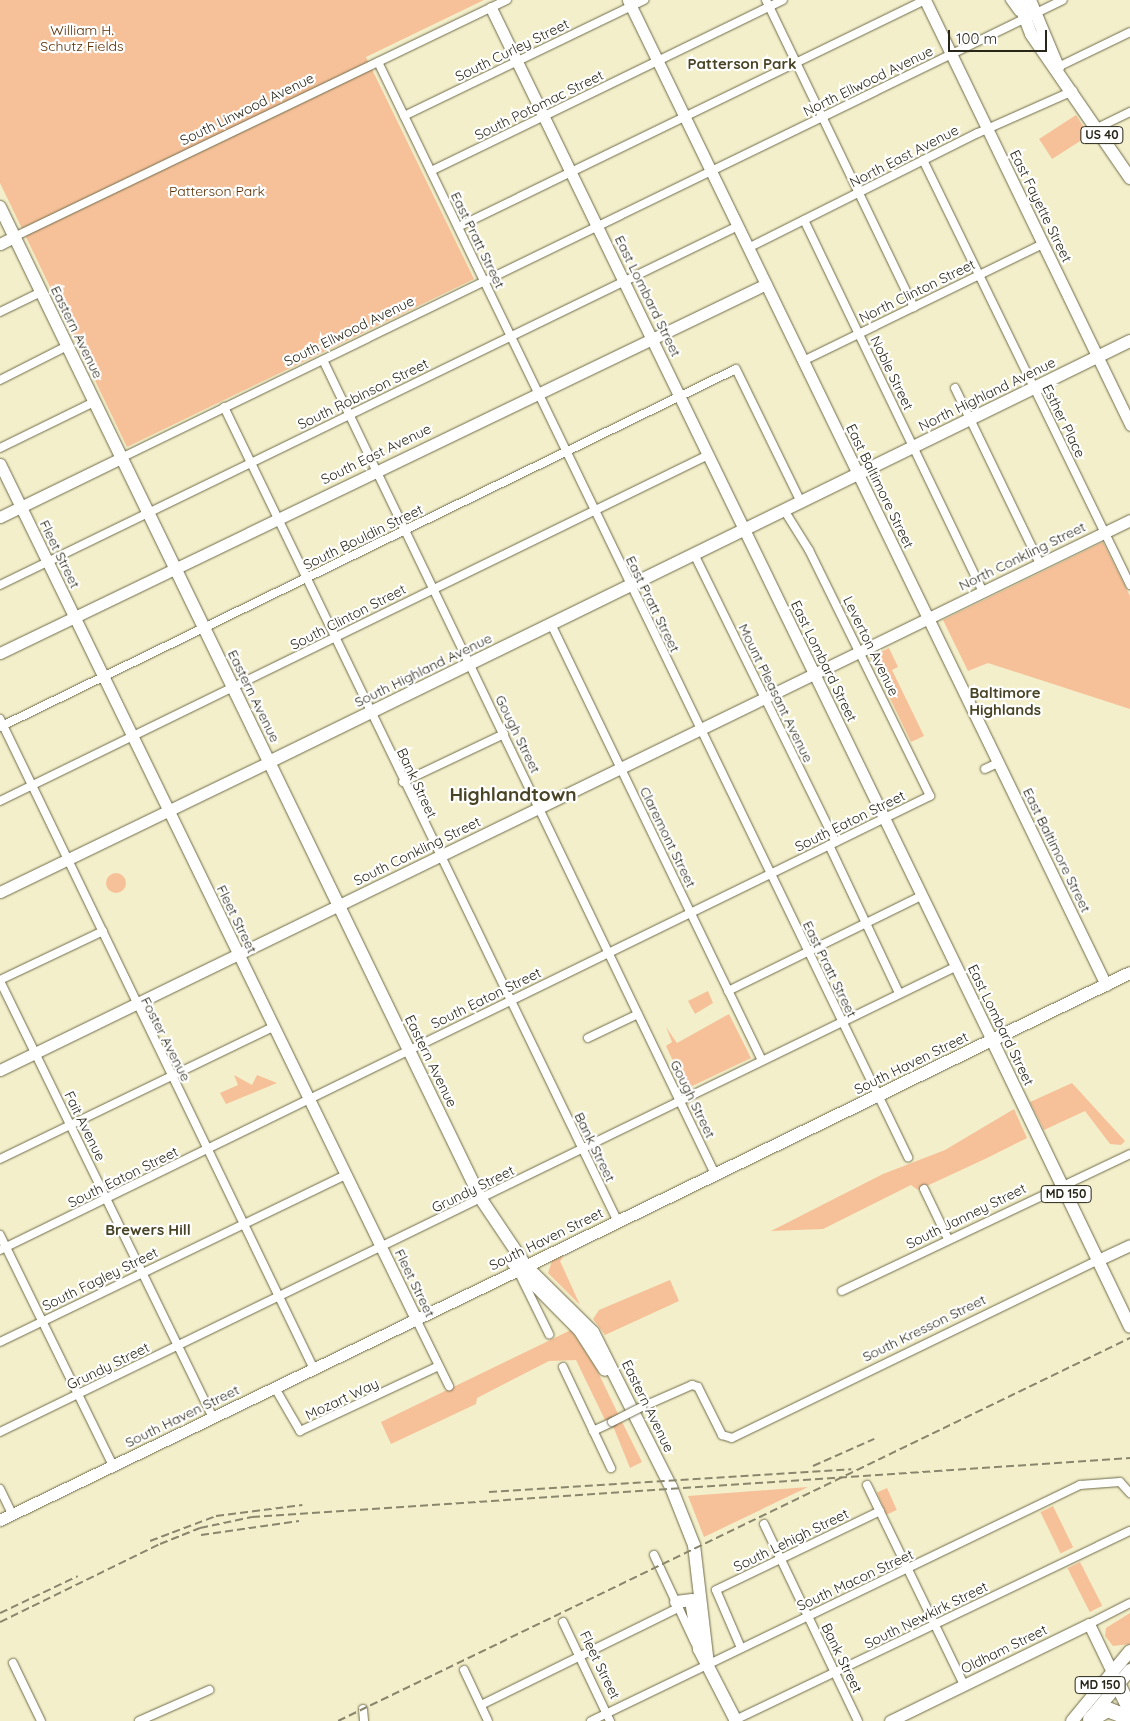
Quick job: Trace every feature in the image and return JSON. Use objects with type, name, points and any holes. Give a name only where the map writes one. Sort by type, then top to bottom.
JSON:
[{"type":"highway","points":[[1117,1683],[1130,1710]]},
{"type":"highway","points":[[1089,1720],[1108,1709],[1130,1718]]},
{"type":"main road","name":"US 40","points":[[1018,0],[1050,42],[1058,67],[1130,178]]},
{"type":"main road","name":"US 40","points":[[1030,0],[1030,16],[1049,62],[1058,67]]},
{"type":"main road","name":"Eastern Avenue","points":[[0,207],[481,1199],[498,1240],[580,1331],[608,1376],[678,1520],[688,1554],[699,1649],[735,1721]]},
{"type":"main road","name":"North Highland Avenue","points":[[858,474],[1130,341]]},
{"type":"main road","name":"South Highland Avenue","points":[[269,762],[858,474]]},
{"type":"main road","name":"South Haven Street","points":[[522,1268],[1130,973]]},
{"type":"main road","name":"East Lombard Street","points":[[992,1040],[1130,1327]]},
{"type":"main road","name":"Eastern Avenue","points":[[522,1268],[593,1332],[681,1507],[697,1563],[708,1665]]},
{"type":"main road","points":[[676,1605],[692,1600]]},
{"type":"main road","name":"MD 150","points":[[1072,1721],[1112,1668],[1130,1651]]},
{"type":"main road","name":"MD 150","points":[[1089,1720],[1117,1683],[1130,1670]]},
{"type":"street","name":"South Linwood Avenue","points":[[0,244],[507,0]]},
{"type":"street","name":"South Curley Street","points":[[404,116],[630,3],[644,0]]},
{"type":"street","name":"South Potomac Street","points":[[430,171],[658,61],[767,3],[783,0]]},
{"type":"street","points":[[458,227],[925,0]]},
{"type":"street","name":"East Fayette Street","points":[[925,0],[1130,425]]},
{"type":"street","points":[[1010,0],[1030,16]]},
{"type":"street","name":"North Ellwood Avenue","points":[[712,172],[1063,0]]},
{"type":"street","name":"East Baltimore Street","points":[[630,3],[1106,985]]},
{"type":"street","points":[[767,3],[914,307]]},
{"type":"street","name":"East Lombard Street","points":[[491,8],[813,675],[992,1040]]},
{"type":"street","points":[[1058,67],[1130,32]]},
{"type":"street","name":"East Pratt Street","points":[[378,62],[908,1157]]},
{"type":"street","name":"North East Avenue","points":[[748,248],[923,160],[1073,91]]},
{"type":"street","points":[[1097,128],[1130,112]]},
{"type":"street","name":"Esther Place","points":[[923,160],[1130,585]]},
{"type":"street","name":"South Ellwood Avenue","points":[[0,517],[712,172]]},
{"type":"street","name":"Noble Street","points":[[804,220],[983,592]]},
{"type":"street","name":"South Robinson Street","points":[[0,585],[738,226]]},
{"type":"street","name":"North Clinton Street","points":[[803,361],[1043,244]]},
{"type":"street","name":"South East Avenue","points":[[0,653],[766,284]]},
{"type":"street","points":[[0,312],[41,292]]},
{"type":"street","points":[[0,380],[67,346]]},
{"type":"street","name":"Gough Street","points":[[323,360],[715,1174]]},
{"type":"street","name":"South Bouldin Street","points":[[1,724],[205,628],[566,450],[736,369],[801,502]]},
{"type":"street","points":[[955,388],[1040,564]]},
{"type":"street","points":[[0,448],[94,402]]},
{"type":"street","name":"Bank Street","points":[[224,407],[439,857],[618,1222]]},
{"type":"street","name":"South Clinton Street","points":[[0,801],[708,455]]},
{"type":"street","name":"Fleet Street","points":[[0,464],[449,1386]]},
{"type":"street","name":"Leverton Avenue","points":[[784,510],[809,550],[930,796]]},
{"type":"street","name":"North Conkling Street","points":[[928,619],[1130,520]]},
{"type":"street","name":"Mount Pleasant Avenue","points":[[694,554],[765,698],[866,923],[900,993]]},
{"type":"street","name":"South Conkling Street","points":[[0,1070],[928,619]]},
{"type":"street","name":"Claremont Street","points":[[551,624],[762,1060]]},
{"type":"street","name":"Foster Avenue","points":[[1,724],[103,931],[135,1005],[172,1076],[314,1369]]},
{"type":"street","points":[[403,782],[504,734]]},
{"type":"street","name":"South Highland Avenue","points":[[0,892],[269,762]]},
{"type":"street","points":[[985,769],[998,763]]},
{"type":"street","name":"South Eaton Street","points":[[3,1249],[930,796]]},
{"type":"street","points":[[728,991],[921,896]]},
{"type":"street","points":[[0,981],[103,931]]},
{"type":"street","name":"Grundy Street","points":[[0,1432],[681,1102],[762,1060],[955,966]]},
{"type":"street","name":"Fait Avenue","points":[[0,981],[213,1417]]},
{"type":"street","points":[[588,1038],[638,1014]]},
{"type":"street","points":[[0,1159],[273,1026]]},
{"type":"street","name":"South Janney Street","points":[[842,1291],[1061,1184],[1130,1154]]},
{"type":"street","name":"South Fagley Street","points":[[0,1342],[345,1175]]},
{"type":"street","points":[[924,1189],[948,1239]]},
{"type":"street","points":[[0,1235],[3,1249],[42,1321],[112,1466]]},
{"type":"street","name":"South Kresson Street","points":[[593,1431],[685,1386],[698,1387],[722,1435],[732,1438],[1130,1244]]},
{"type":"street","name":"South Haven Street","points":[[0,1520],[522,1268]]},
{"type":"street","name":"Eastern Avenue","points":[[522,1268],[548,1334]]},
{"type":"street","name":"Mozart Way","points":[[275,1388],[300,1431],[439,1366]]},
{"type":"street","points":[[563,1367],[611,1468]]},
{"type":"street","name":"South Macon Street","points":[[591,1721],[608,1717],[741,1648],[1080,1485],[1120,1482],[1130,1492]]},
{"type":"street","points":[[867,1485],[964,1685]]},
{"type":"street","points":[[0,1489],[12,1514]]},
{"type":"street","name":"South Lehigh Street","points":[[741,1648],[715,1595],[780,1559],[880,1511]]},
{"type":"street","name":"Bank Street","points":[[764,1524],[858,1721]]},
{"type":"street","name":"South Newkirk Street","points":[[735,1721],[1130,1530]]},
{"type":"street","name":"Eastern Avenue","points":[[654,1555],[676,1605],[699,1649]]},
{"type":"street","name":"Oldham Street","points":[[890,1721],[1130,1604]]},
{"type":"street","points":[[480,1705],[676,1605]]},
{"type":"street","name":"Fleet Street","points":[[563,1622],[608,1717]]},
{"type":"street","points":[[1089,1624],[1112,1668],[1117,1683]]},
{"type":"street","points":[[13,1663],[41,1721]]},
{"type":"street","points":[[464,1670],[488,1721]]},
{"type":"street","points":[[139,1721],[209,1690]]},
{"type":"street","points":[[363,1709],[364,1721]]},
{"type":"green space","name":"Patterson Park","points":[[0,0],[484,0],[366,57],[474,279],[127,447],[0,183]]},
{"type":"green space","points":[[1076,115],[1089,135],[1052,159],[1039,139]]},
{"type":"green space","points":[[1103,542],[1130,596],[1130,709],[988,663],[968,671],[943,620]]},
{"type":"green space","points":[[889,648],[898,667],[892,670],[924,736],[911,742],[870,657]]},
{"type":"green space","points":[[116,873],[123,876],[126,883],[123,890],[116,893],[109,890],[106,883],[109,876]]},
{"type":"green space","points":[[708,991],[713,1003],[695,1014],[688,1001]]},
{"type":"green space","points":[[729,1014],[751,1058],[686,1089],[666,1046],[672,1042],[666,1027],[677,1043]]},
{"type":"green space","points":[[234,1075],[252,1085],[257,1075],[277,1083],[226,1104],[220,1093],[238,1085]]},
{"type":"green space","points":[[1072,1083],[1125,1141],[1121,1145],[1110,1144],[1085,1111],[1044,1130],[1030,1102]]},
{"type":"green space","points":[[1014,1109],[1027,1138],[918,1190],[911,1185],[823,1229],[771,1231],[883,1174],[945,1150]]},
{"type":"green space","points":[[564,1256],[560,1261],[580,1305],[548,1273],[552,1261]]},
{"type":"green space","points":[[670,1280],[679,1301],[605,1335],[593,1319],[599,1310]]},
{"type":"green space","points":[[571,1330],[596,1368],[619,1416],[606,1422],[576,1360],[549,1361],[477,1398],[476,1404],[391,1444],[381,1422]]},
{"type":"green space","points":[[621,1420],[642,1462],[630,1468],[613,1426]]},
{"type":"green space","points":[[808,1487],[704,1537],[688,1496]]},
{"type":"green space","points":[[887,1488],[897,1510],[887,1514],[877,1492]]},
{"type":"green space","points":[[1053,1506],[1073,1547],[1061,1553],[1040,1512]]},
{"type":"green space","points":[[1080,1562],[1102,1606],[1090,1612],[1068,1568]]},
{"type":"green space","points":[[1130,1613],[1130,1644],[1113,1646],[1105,1636],[1106,1628]]},
{"type":"railway","points":[[338,1721],[1130,1338]]},
{"type":"railway","points":[[813,1466],[874,1439]]},
{"type":"railway","points":[[0,1622],[160,1544],[200,1528],[252,1517],[1130,1458]]},
{"type":"railway","points":[[489,1492],[851,1469]]},
{"type":"railway","points":[[150,1541],[216,1516],[302,1505]]},
{"type":"railway","points":[[201,1535],[299,1521]]},
{"type":"railway","points":[[0,1613],[78,1576]]},
{"type":"district","name":"Patterson Park","points":[[742,64]]},
{"type":"district","name":"Baltimore Highlands","points":[[1005,700]]},
{"type":"district","name":"Highlandtown","points":[[513,795]]},
{"type":"district","name":"Brewers Hill","points":[[148,1230]]},
{"type":"park label","name":"William H. Schutz Fields","points":[[82,38]]}]
